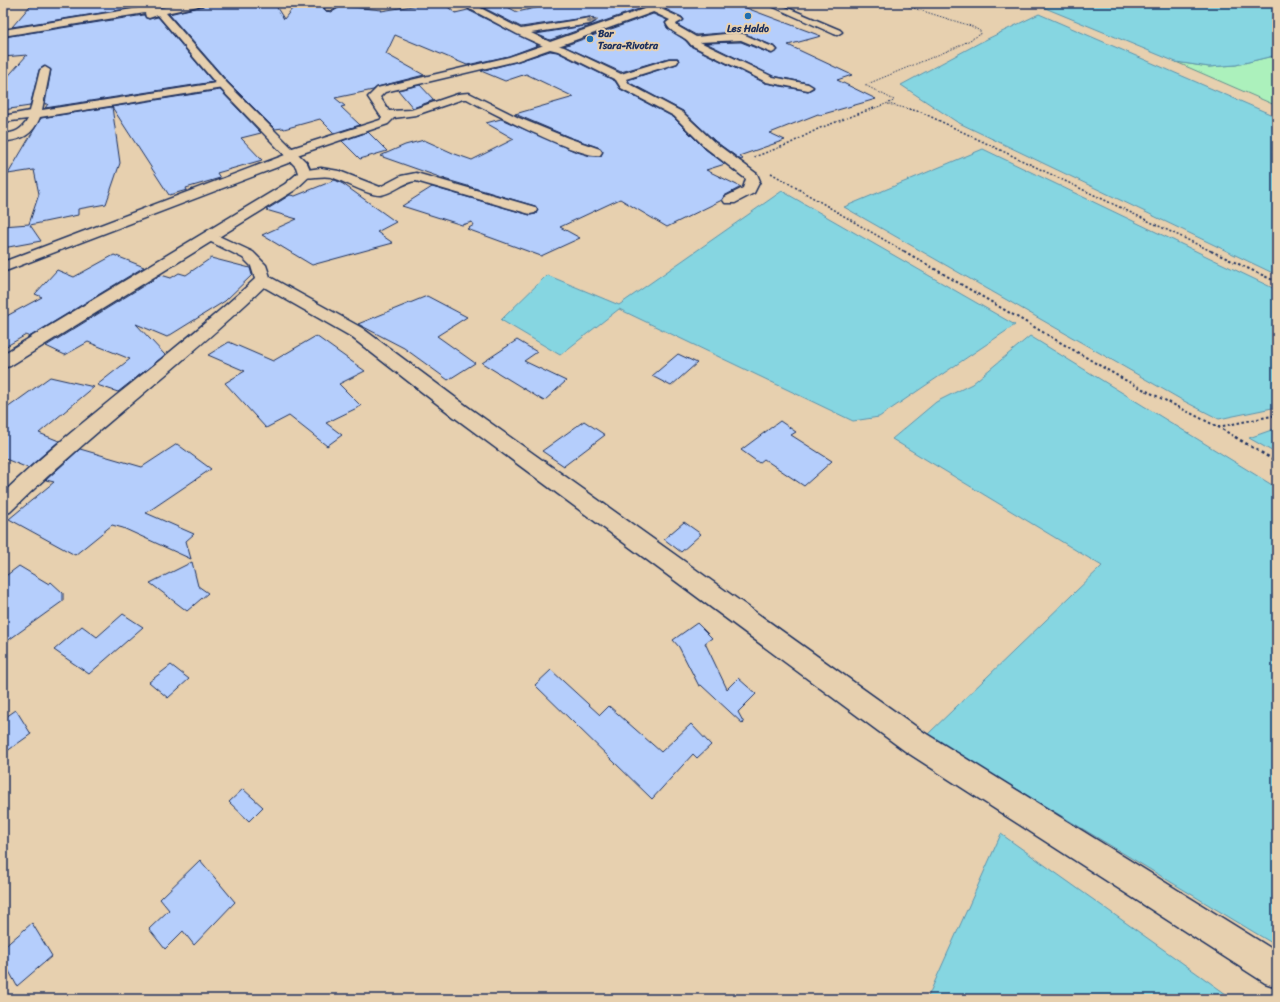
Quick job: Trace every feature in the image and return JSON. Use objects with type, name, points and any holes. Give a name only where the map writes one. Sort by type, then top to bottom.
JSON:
[{"type":"street","points":[[3,33],[145,10],[160,10],[200,3]]},
{"type":"street","points":[[329,8],[340,3]]},
{"type":"street","points":[[468,5],[489,3]]},
{"type":"street","points":[[3,267],[291,155],[384,122],[388,118],[387,115],[374,97],[381,90],[512,58],[670,3]]},
{"type":"street","points":[[769,3],[837,32]]},
{"type":"street","points":[[468,5],[520,32],[550,46],[561,49],[620,78],[625,86],[678,114],[710,145],[752,177],[753,181],[749,190],[730,200]]},
{"type":"street","points":[[654,9],[678,20],[671,23],[673,28],[694,40],[694,43],[765,78],[808,87]]},
{"type":"street","points":[[3,40],[147,16],[160,10]]},
{"type":"street","points":[[160,10],[223,85],[302,166],[305,174]]},
{"type":"street","points":[[520,32],[631,16]]},
{"type":"street","points":[[694,40],[735,36],[743,37],[772,50]]},
{"type":"street","points":[[620,78],[673,61]]},
{"type":"street","points":[[3,138],[22,134],[26,131],[34,114],[45,70]]},
{"type":"street","points":[[3,119],[223,85]]},
{"type":"street","points":[[387,115],[403,115],[412,113],[462,96],[469,96],[536,129],[596,152]]},
{"type":"street","points":[[3,362],[290,187],[305,174],[321,172],[334,174],[379,192],[385,191],[404,179],[416,177],[530,210]]},
{"type":"street","points":[[210,236],[248,255],[258,265],[263,280],[356,332],[461,412],[915,742],[1277,971]]},
{"type":"street","points":[[3,506],[28,481],[136,389],[210,329],[263,280]]},
{"type":"path","points":[[749,160],[762,153],[789,144],[820,128],[888,104],[894,100],[865,85],[957,47],[981,34],[980,31],[971,26],[897,3]]},
{"type":"path","points":[[888,104],[921,112],[1277,282]]},
{"type":"path","points":[[766,171],[1122,379],[1218,427],[1277,462]]},
{"type":"path","points":[[1218,427],[1277,415]]},
{"type":"green space","points":[[1277,55],[1277,106],[1176,62],[1209,67],[1236,65]]},
{"type":"water","points":[[1033,3],[1277,3],[1277,55],[1236,65],[1209,67],[1176,62]]},
{"type":"water","points":[[1039,14],[1277,117],[1277,275],[957,122],[901,85],[981,42]]},
{"type":"water","points":[[983,149],[1277,290],[1277,407],[1219,419],[1182,400],[844,207]]},
{"type":"water","points":[[782,191],[1015,325],[879,417],[853,421],[619,309],[560,355],[501,320],[547,275],[619,305]]},
{"type":"water","points":[[1030,336],[1277,488],[1277,946],[927,735],[1102,566],[892,439],[936,402],[972,384]]},
{"type":"water","points":[[1277,428],[1277,454],[1249,438]]},
{"type":"water","points":[[1001,834],[1233,999],[927,999]]},
{"type":"building","points":[[59,3],[178,3],[160,6],[145,6],[12,27],[30,6]]},
{"type":"building","points":[[206,3],[274,3],[284,19],[296,4],[327,5],[324,8],[325,11],[332,12],[342,6],[382,10],[381,11],[431,3],[443,3],[455,13],[468,10],[538,45],[509,56],[467,65],[395,35],[386,54],[424,75],[377,87],[373,90],[335,98],[345,106],[341,107],[360,125],[334,133],[320,119],[284,129],[275,129],[228,82],[169,14],[203,6]]},
{"type":"building","points":[[500,3],[517,12],[559,3],[656,3],[550,40],[536,34],[590,25],[596,20],[590,17],[521,27],[484,8]]},
{"type":"building","points":[[676,3],[733,3],[821,36],[788,45],[852,75],[837,80],[876,99],[820,115],[818,114],[770,133],[785,140],[739,156],[743,159],[741,160],[715,141],[683,111],[630,83],[628,80],[677,64],[679,62],[678,58],[669,58],[621,72],[564,46],[653,14],[667,20],[665,23],[667,28],[685,40],[690,46],[765,83],[808,91],[814,88],[808,83],[773,76],[706,43],[741,42],[771,54],[778,50],[776,47],[743,33],[735,32],[696,35],[678,25],[684,20],[682,17],[665,9],[674,6]]},
{"type":"building","points":[[144,15],[149,19],[158,17],[213,82],[45,108],[48,104],[45,104],[51,70],[44,66],[39,70],[30,106],[3,110],[3,82],[27,55],[3,57],[4,37]]},
{"type":"building","points":[[550,51],[557,52],[615,81],[620,89],[673,117],[705,149],[725,164],[706,170],[741,187],[724,196],[722,200],[667,227],[620,199],[560,227],[580,238],[541,256],[467,229],[474,225],[472,222],[462,225],[402,206],[432,187],[530,215],[536,214],[538,209],[535,206],[444,179],[380,156],[405,145],[424,140],[472,160],[514,139],[486,123],[501,119],[574,151],[590,156],[601,156],[603,151],[600,148],[569,137],[515,114],[574,97],[526,74],[505,81],[481,71]]},
{"type":"building","points":[[420,85],[434,100],[413,108],[398,90]]},
{"type":"building","points":[[220,90],[261,133],[241,138],[262,160],[217,173],[220,178],[186,188],[187,190],[169,195],[112,107],[120,163],[106,204],[78,209],[78,215],[30,225],[41,241],[3,248],[3,226],[29,224],[39,194],[34,170],[8,174],[41,118]]},
{"type":"building","points":[[368,132],[387,151],[360,159],[342,141]]},
{"type":"building","points":[[335,180],[343,184],[396,222],[377,232],[393,243],[312,265],[262,235],[297,219],[266,210],[290,195],[295,196]]},
{"type":"building","points":[[114,255],[144,267],[29,337],[26,335],[3,348],[3,318],[42,297],[35,294],[57,270],[74,277]]},
{"type":"building","points":[[211,258],[250,268],[252,275],[225,301],[167,337],[136,324],[165,355],[118,392],[97,385],[130,359],[88,342],[65,355],[46,346],[161,275],[171,278],[179,273],[186,275]]},
{"type":"building","points":[[427,296],[467,317],[437,336],[475,363],[448,380],[404,348],[358,324]]},
{"type":"building","points":[[316,336],[365,371],[339,384],[361,406],[326,423],[342,435],[327,446],[289,416],[266,428],[225,383],[245,371],[208,355],[229,342],[273,361]]},
{"type":"building","points":[[517,340],[537,352],[524,361],[566,381],[544,401],[482,363]]},
{"type":"building","points":[[678,354],[697,363],[671,386],[652,376]]},
{"type":"building","points":[[50,377],[94,387],[39,433],[59,441],[28,468],[3,458],[3,411]]},
{"type":"building","points":[[584,421],[605,435],[564,466],[542,451]]},
{"type":"building","points":[[780,421],[796,432],[791,435],[832,461],[804,486],[764,459],[759,463],[741,450]]},
{"type":"building","points":[[177,444],[211,469],[146,513],[194,534],[186,541],[191,559],[123,528],[112,525],[75,555],[9,519],[54,482],[46,480],[80,449],[142,467]]},
{"type":"building","points":[[684,522],[701,534],[681,552],[664,539]]},
{"type":"building","points":[[192,562],[198,586],[208,593],[187,611],[150,583]]},
{"type":"building","points":[[19,566],[49,584],[51,582],[63,593],[63,601],[3,644],[3,578]]},
{"type":"building","points":[[123,614],[143,627],[89,674],[54,650],[82,626],[97,637]]},
{"type":"building","points":[[697,623],[712,638],[705,643],[727,689],[738,678],[756,694],[738,712],[744,723],[743,724],[701,685],[699,686],[679,647],[673,640]]},
{"type":"building","points":[[171,665],[189,679],[168,698],[149,682]]},
{"type":"building","points":[[551,670],[600,715],[609,706],[661,752],[691,724],[711,745],[697,758],[693,754],[652,799],[535,685]]},
{"type":"building","points":[[16,710],[31,734],[3,754],[3,719]]},
{"type":"building","points":[[243,789],[263,807],[249,821],[229,802]]},
{"type":"building","points":[[200,860],[235,902],[194,945],[183,931],[165,949],[149,929],[169,910],[160,899]]},
{"type":"building","points":[[32,923],[52,956],[17,986],[3,960],[3,948]]},
{"type":"place","name":"Les Haldo","points":[[748,16]]},
{"type":"place","name":"Bar Tsara-Rivotra","points":[[590,39]]}]
